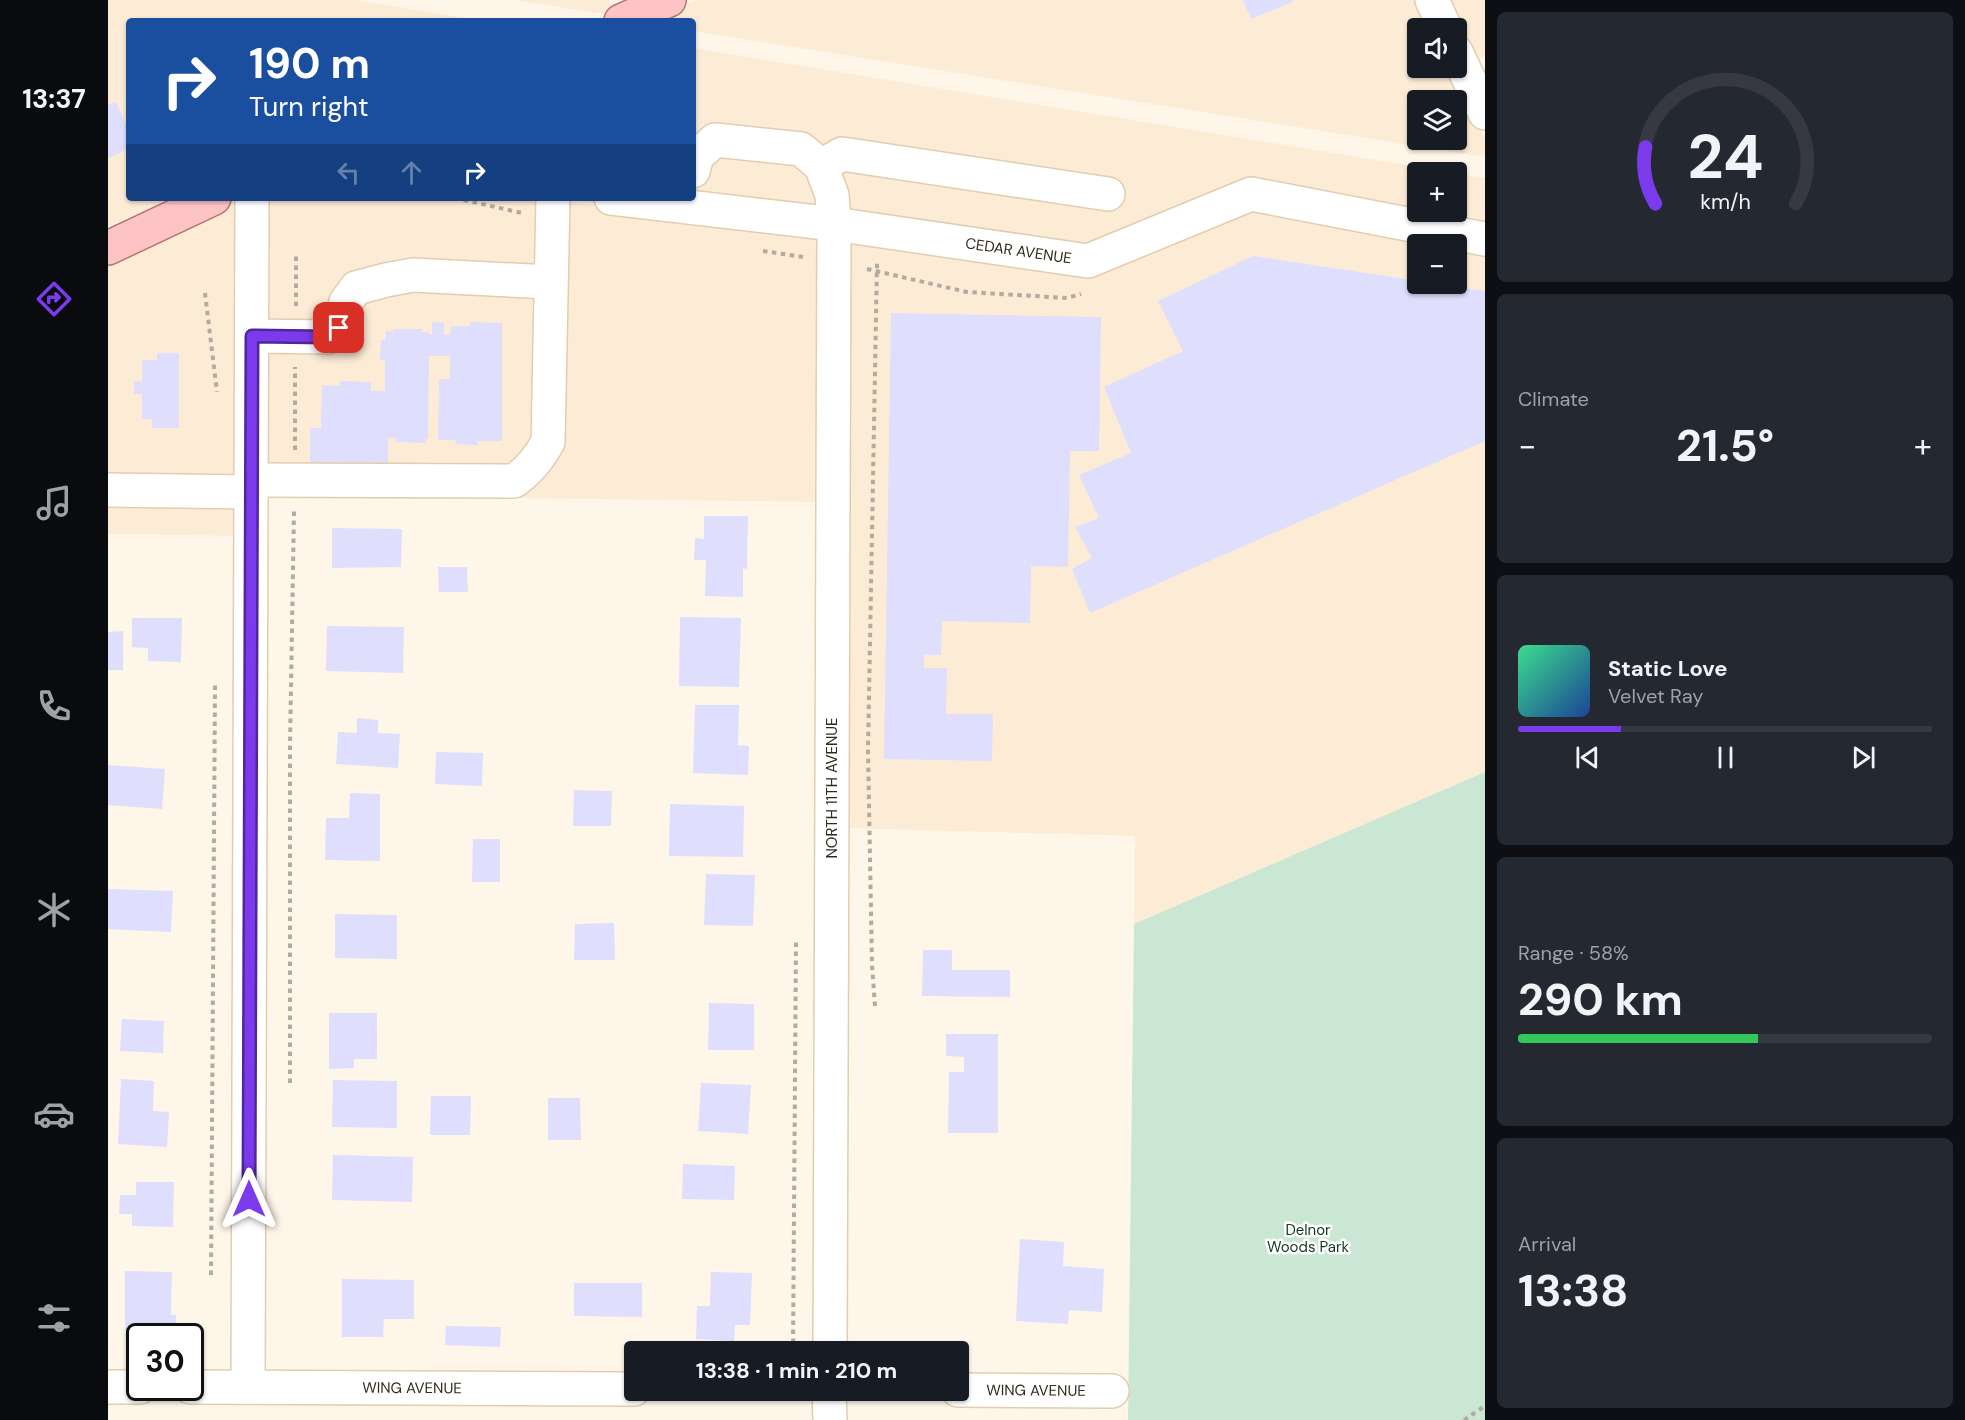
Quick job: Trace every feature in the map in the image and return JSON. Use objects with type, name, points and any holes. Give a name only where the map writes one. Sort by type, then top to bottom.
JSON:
[{"type":"main road","points":[[630,12],[669,0]]},
{"type":"main road","points":[[108,248],[208,201]]},
{"type":"street","points":[[1432,0],[1440,18]]},
{"type":"street","points":[[1469,63],[1485,112]]},
{"type":"street","points":[[696,160],[697,156],[715,140],[801,149],[821,166],[842,154],[1108,194]]},
{"type":"street","name":"NORTH 11TH AVENUE","points":[[821,166],[832,195],[834,224],[830,1341]]},
{"type":"street","name":"CEDAR AVENUE","points":[[666,201],[1088,261],[1251,194],[1485,239]]},
{"type":"street","points":[[248,1387],[252,201]]},
{"type":"street","points":[[108,490],[251,486],[294,481],[514,481],[525,474],[541,456],[548,442],[552,209]]},
{"type":"street","points":[[252,336],[328,337],[339,328],[346,302],[356,288],[413,275],[550,282]]},
{"type":"street","points":[[108,1387],[126,1387]]},
{"type":"street","name":"WING AVENUE","points":[[204,1387],[624,1389]]},
{"type":"street","name":"WING AVENUE","points":[[969,1390],[1112,1390]]},
{"type":"street","points":[[830,1401],[830,1420]]},
{"type":"path","points":[[481,201],[552,209]]},
{"type":"path","points":[[875,1006],[872,965],[868,750],[876,271],[880,231]]},
{"type":"path","points":[[760,250],[834,261],[967,292],[1067,298],[1085,293]]},
{"type":"path","points":[[290,1083],[290,745],[296,256]]},
{"type":"path","points":[[205,293],[217,396]]},
{"type":"path","points":[[210,1275],[215,682]]},
{"type":"path","points":[[1464,1420],[1485,1406]]},
{"type":"shaded area","points":[[108,0],[356,0],[465,18],[126,18],[126,201],[167,201],[108,226]]},
{"type":"shaded area","points":[[515,0],[609,0],[616,16]]},
{"type":"shaded area","points":[[697,0],[1420,0],[1428,18],[1407,18],[1407,78],[1457,78],[1462,90],[1407,90],[1407,145],[696,31],[696,18],[658,18]]},
{"type":"shaded area","points":[[1441,0],[1485,0],[1485,56],[1470,62],[1467,56],[1467,18],[1449,18]]},
{"type":"shaded area","points":[[696,48],[1407,165],[1407,222],[1467,222],[1467,175],[1485,178],[1485,772],[1134,924],[1135,836],[845,828],[844,216],[696,197]]},
{"type":"shaded area","points":[[1467,100],[1485,139],[1485,157],[1441,150],[1467,150]]},
{"type":"shaded area","points":[[228,201],[242,201],[241,536],[108,534],[108,261]]},
{"type":"shaded area","points":[[261,201],[558,201],[823,231],[818,502],[259,495]]},
{"type":"green space","name":"Delnor Woods Park","points":[[1485,772],[1485,1420],[1128,1420],[1134,924]]},
{"type":"building","points":[[1243,0],[1292,0],[1293,2],[1251,19]]},
{"type":"building","points":[[116,102],[126,124],[126,150],[108,158],[108,105]]},
{"type":"building","points":[[1253,256],[1407,279],[1407,294],[1467,294],[1467,288],[1485,291],[1485,441],[1090,613],[1072,569],[1092,558],[1075,527],[1099,518],[1079,475],[1131,453],[1104,387],[1183,351],[1158,301]]},
{"type":"building","points":[[891,313],[1101,317],[1099,451],[1070,451],[1068,567],[1031,566],[1030,623],[942,621],[941,655],[924,655],[924,668],[947,668],[946,714],[993,714],[992,761],[884,759]]},
{"type":"building","points":[[432,322],[444,323],[444,335],[450,335],[451,326],[470,326],[470,322],[502,323],[502,441],[478,441],[478,445],[456,444],[455,440],[438,440],[439,379],[450,379],[450,356],[429,356],[428,439],[425,439],[425,443],[396,442],[396,438],[388,438],[388,473],[310,467],[310,428],[321,428],[322,385],[340,386],[340,381],[371,382],[371,391],[385,391],[385,360],[380,360],[381,340],[385,340],[386,331],[422,329],[422,332],[429,332],[432,335]]},
{"type":"building","points":[[157,353],[179,353],[179,428],[152,428],[152,419],[142,419],[142,394],[134,394],[134,381],[142,382],[142,360],[157,360]]},
{"type":"building","points":[[704,516],[748,516],[747,569],[743,568],[743,597],[705,596],[706,560],[694,560],[695,538],[704,539]]},
{"type":"building","points":[[332,528],[402,529],[401,567],[332,568]]},
{"type":"building","points":[[438,567],[467,567],[468,592],[439,592]]},
{"type":"building","points":[[680,617],[741,618],[739,687],[679,686]]},
{"type":"building","points":[[132,618],[182,618],[181,662],[148,661],[148,648],[132,647]]},
{"type":"building","points":[[327,626],[404,627],[403,673],[326,671]]},
{"type":"building","points":[[123,631],[123,670],[108,670],[108,632]]},
{"type":"building","points":[[695,705],[739,705],[738,745],[749,746],[748,775],[693,773]]},
{"type":"building","points":[[357,718],[378,720],[378,733],[400,734],[398,768],[336,764],[338,732],[357,733]]},
{"type":"building","points":[[436,752],[483,753],[482,786],[435,784]]},
{"type":"building","points":[[108,765],[165,769],[162,809],[108,805]]},
{"type":"building","points":[[574,790],[612,791],[611,826],[573,826]]},
{"type":"building","points":[[350,793],[380,794],[380,861],[325,860],[326,818],[349,818]]},
{"type":"building","points":[[670,804],[744,806],[743,857],[669,856]]},
{"type":"building","points":[[473,839],[500,839],[500,882],[472,882]]},
{"type":"building","points":[[706,874],[755,875],[753,926],[704,925]]},
{"type":"building","points":[[108,889],[173,891],[171,932],[108,929]]},
{"type":"building","points":[[335,914],[397,915],[397,959],[335,958]]},
{"type":"building","points":[[614,923],[615,960],[574,960],[575,924]]},
{"type":"building","points":[[923,950],[952,950],[952,970],[1010,970],[1010,997],[922,996]]},
{"type":"building","points":[[709,1003],[754,1004],[754,1050],[708,1050]]},
{"type":"building","points":[[329,1013],[377,1013],[377,1059],[354,1059],[354,1068],[329,1069]]},
{"type":"building","points":[[122,1019],[164,1021],[163,1053],[120,1051]]},
{"type":"building","points":[[946,1034],[998,1034],[998,1133],[948,1133],[949,1072],[964,1072],[964,1057],[946,1056]]},
{"type":"building","points":[[121,1079],[154,1081],[153,1111],[169,1112],[167,1147],[118,1144]]},
{"type":"building","points":[[333,1080],[397,1081],[397,1128],[332,1127]]},
{"type":"building","points":[[701,1083],[751,1085],[748,1134],[698,1131]]},
{"type":"building","points":[[431,1096],[471,1096],[470,1135],[430,1135]]},
{"type":"building","points":[[548,1098],[580,1098],[581,1140],[548,1140]]},
{"type":"building","points":[[333,1155],[413,1157],[412,1202],[332,1200]]},
{"type":"building","points":[[683,1164],[735,1166],[734,1200],[682,1199]]},
{"type":"building","points":[[136,1182],[174,1182],[173,1227],[132,1226],[132,1214],[119,1214],[120,1195],[136,1195]]},
{"type":"building","points":[[1020,1239],[1064,1242],[1063,1266],[1104,1269],[1102,1312],[1069,1310],[1068,1324],[1016,1321]]},
{"type":"building","points":[[125,1271],[172,1272],[171,1315],[176,1315],[176,1323],[126,1323],[125,1330]]},
{"type":"building","points":[[711,1272],[752,1273],[750,1325],[735,1325],[734,1341],[696,1339],[697,1306],[710,1306]]},
{"type":"building","points":[[342,1279],[414,1280],[414,1319],[384,1319],[383,1337],[342,1337]]},
{"type":"building","points":[[574,1283],[642,1283],[642,1317],[574,1316]]},
{"type":"building","points":[[446,1326],[501,1327],[500,1347],[445,1345]]},
{"type":"route","points":[[249,1199],[252,336],[328,337],[339,328]]}]
